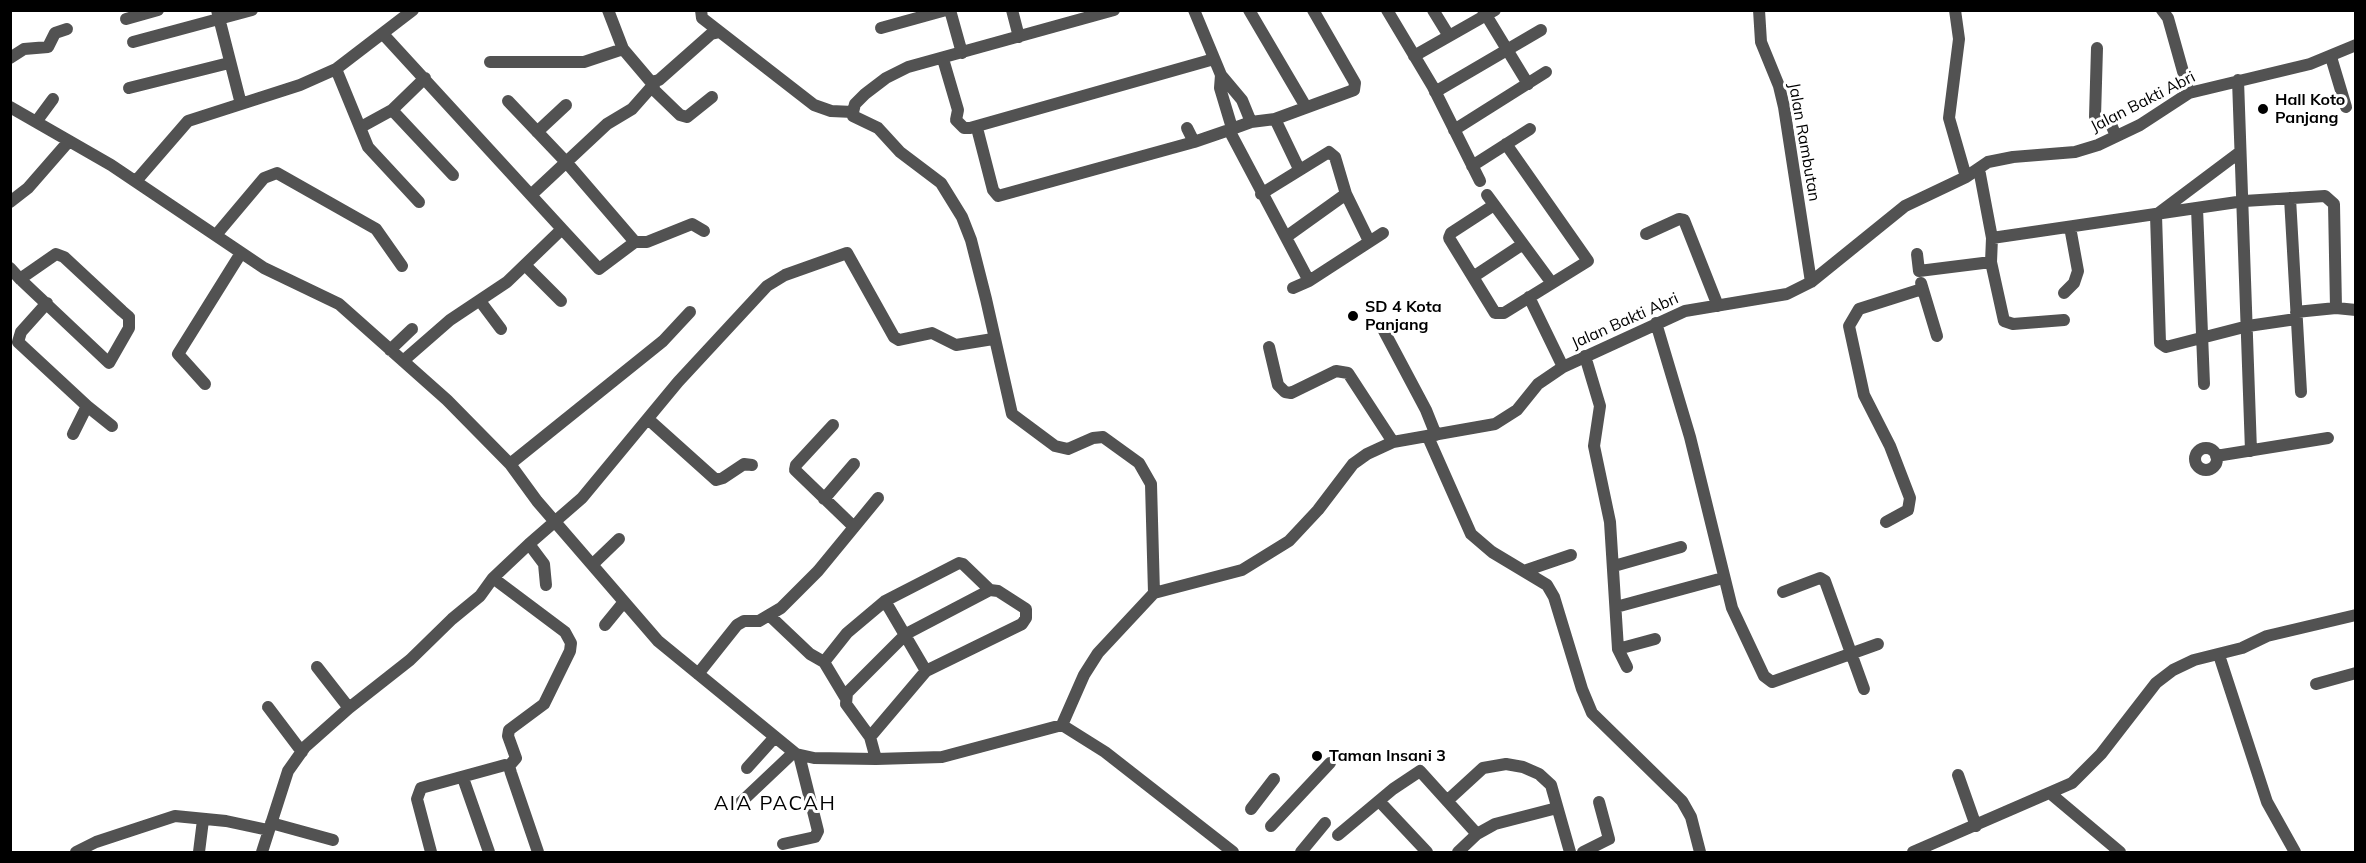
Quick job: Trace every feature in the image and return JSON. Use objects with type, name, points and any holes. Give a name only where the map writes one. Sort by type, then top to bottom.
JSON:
[{"type":"street","points":[[126,19],[158,10]]},
{"type":"street","points":[[133,42],[218,15],[252,10]]},
{"type":"street","points":[[136,181],[188,121],[300,85],[336,69],[413,10]]},
{"type":"street","points":[[608,10],[623,49],[680,115],[687,117],[712,97]]},
{"type":"street","points":[[701,10],[702,18],[762,62],[814,105],[831,111],[853,112]]},
{"type":"street","points":[[881,28],[948,10],[962,53]]},
{"type":"street","points":[[1012,10],[1019,37]]},
{"type":"street","points":[[1062,724],[1084,675],[1098,653],[1154,593],[1151,483],[1139,463],[1103,437],[1093,438],[1068,448],[1055,446],[1011,414],[971,240],[948,192],[900,152],[878,128],[854,116],[853,112],[855,104],[886,78],[909,67],[1114,10]]},
{"type":"street","points":[[1194,10],[1221,75],[1242,100],[1251,122]]},
{"type":"street","points":[[1248,10],[1306,107]]},
{"type":"street","points":[[977,128],[993,190],[998,196],[1194,142],[1251,122],[1275,119],[1352,92],[1355,87],[1313,10]]},
{"type":"street","points":[[1388,10],[1435,92],[1480,181]]},
{"type":"street","points":[[1433,10],[1449,36]]},
{"type":"street","name":"Jalan Rambutan","points":[[1760,10],[1761,42],[1779,86],[1784,107],[1811,282]]},
{"type":"street","points":[[1955,10],[1959,39],[1949,118],[1966,177]]},
{"type":"street","points":[[2162,10],[2168,18],[2189,93]]},
{"type":"street","points":[[1414,56],[1488,12],[1507,50],[1528,84]]},
{"type":"street","points":[[218,15],[241,104]]},
{"type":"street","points":[[10,58],[24,49],[48,47],[55,33],[67,29]]},
{"type":"street","points":[[1435,92],[1541,30]]},
{"type":"street","points":[[531,195],[607,124],[632,110],[653,85],[711,34],[720,32]]},
{"type":"street","points":[[383,34],[426,78],[599,269],[635,242],[647,242],[692,224],[704,231]]},
{"type":"street","name":"Jalan Bakti Abri","points":[[1154,593],[1242,570],[1258,562],[1301,530],[1353,464],[1367,454],[1393,442],[1483,428],[1506,419],[1517,410],[1538,384],[1563,367],[1685,311],[1777,297],[1811,282],[1905,206],[1999,159],[2075,152],[2116,136],[2189,93],[2281,72],[2331,57],[2355,45]]},
{"type":"street","points":[[2097,48],[2095,117],[2099,121],[2110,122],[2116,136]]},
{"type":"street","points":[[490,62],[500,60],[584,62],[623,49]]},
{"type":"street","points":[[2331,57],[2346,107]]},
{"type":"street","points":[[943,59],[958,110],[956,120],[964,128],[977,128],[1214,59]]},
{"type":"street","points":[[129,88],[229,63]]},
{"type":"street","points":[[336,69],[361,127],[364,141],[372,153],[419,202]]},
{"type":"street","points":[[1454,130],[1546,72]]},
{"type":"street","points":[[1221,75],[1220,88],[1231,129],[1261,194],[1309,281]]},
{"type":"street","points":[[361,127],[392,110],[426,78]]},
{"type":"street","points":[[2238,80],[2251,451]]},
{"type":"street","points":[[36,122],[53,99]]},
{"type":"street","points":[[508,101],[567,163],[635,242]]},
{"type":"street","points":[[537,132],[566,105]]},
{"type":"street","points":[[10,108],[136,181],[241,253],[287,280],[329,297],[455,408],[510,464],[623,603],[658,642],[796,754],[814,758],[942,757],[1062,724],[1105,752],[1233,852]]},
{"type":"street","points":[[392,110],[453,175]]},
{"type":"street","points":[[1275,119],[1299,169]]},
{"type":"street","points":[[1187,128],[1194,142]]},
{"type":"street","points":[[1472,166],[1530,129]]},
{"type":"street","points":[[10,202],[34,182],[69,141]]},
{"type":"street","points":[[1506,144],[1588,257],[1588,261],[1504,313],[1496,313],[1449,238],[1491,200],[1551,282]]},
{"type":"street","points":[[1261,194],[1325,152],[1333,154],[1346,194],[1369,242]]},
{"type":"street","points":[[2156,215],[2240,152]]},
{"type":"street","points":[[1979,169],[1992,238],[1991,262],[2001,315],[2008,324],[2064,320]]},
{"type":"street","points":[[216,235],[264,178],[277,173],[376,230],[402,266]]},
{"type":"street","points":[[1286,237],[1346,194]]},
{"type":"street","points":[[1992,238],[2244,201],[2325,196],[2334,204],[2336,308]]},
{"type":"street","points":[[2290,198],[2301,392]]},
{"type":"street","points":[[2197,208],[2204,384]]},
{"type":"street","points":[[2156,215],[2160,343],[2166,347],[2248,326],[2336,308],[2355,310]]},
{"type":"street","points":[[1646,234],[1679,219],[1684,220],[1718,306]]},
{"type":"street","points":[[2064,293],[2074,283],[2078,271],[2070,227]]},
{"type":"street","points":[[403,361],[433,333],[526,266],[562,230]]},
{"type":"street","points":[[1293,288],[1309,281],[1383,233]]},
{"type":"street","points":[[1473,277],[1523,244]]},
{"type":"street","points":[[262,852],[288,771],[302,752],[349,708],[410,660],[452,619],[480,596],[493,578],[529,544],[582,498],[678,382],[767,286],[785,275],[844,252],[848,254],[894,337],[899,340],[932,333],[956,345],[993,339]]},
{"type":"street","points":[[205,384],[178,354],[241,253]]},
{"type":"street","points":[[1917,254],[1922,289],[1937,336]]},
{"type":"street","points":[[10,268],[20,279],[109,363],[129,328],[129,317],[63,256],[56,255],[20,279]]},
{"type":"street","points":[[1919,271],[1991,262]]},
{"type":"street","points":[[526,266],[561,302]]},
{"type":"street","points":[[1886,522],[1905,513],[1910,507],[1910,498],[1890,446],[1864,395],[1849,326],[1859,309],[1922,289]]},
{"type":"street","points":[[1528,297],[1563,367]]},
{"type":"street","points":[[480,301],[501,329]]},
{"type":"street","points":[[47,303],[21,332],[18,342],[112,426]]},
{"type":"street","points":[[510,464],[663,341],[690,312]]},
{"type":"street","points":[[1656,323],[1690,437],[1732,608],[1768,680],[1772,682],[1878,644]]},
{"type":"street","points":[[390,350],[412,329]]},
{"type":"street","points":[[1384,331],[1426,410],[1432,436],[1471,534],[1492,552],[1546,585],[1554,597],[1582,689],[1592,713],[1682,801],[1691,817],[1698,852]]},
{"type":"street","points":[[1269,347],[1278,385],[1285,392],[1291,393],[1336,372],[1348,373],[1393,442]]},
{"type":"street","points":[[1585,356],[1600,406],[1593,446],[1610,522],[1618,649],[1627,667]]},
{"type":"street","points":[[73,434],[87,406]]},
{"type":"street","points":[[648,419],[716,480],[744,464],[752,465]]},
{"type":"street","points":[[833,425],[795,467],[798,474],[853,526]]},
{"type":"street","points":[[2216,456],[2328,438]]},
{"type":"street","points":[[824,499],[854,464]]},
{"type":"street","points":[[698,674],[737,625],[744,621],[759,621],[771,616],[818,571],[878,498]]},
{"type":"street","points":[[593,564],[619,539]]},
{"type":"street","points":[[529,544],[544,564],[546,585]]},
{"type":"street","points":[[1614,566],[1681,547]]},
{"type":"street","points":[[1524,571],[1571,555]]},
{"type":"street","points":[[824,662],[847,633],[885,601],[958,563],[963,564],[990,590]]},
{"type":"street","points":[[493,578],[564,632],[571,643],[570,651],[544,704],[509,730],[508,736],[516,758],[509,766]]},
{"type":"street","points":[[1616,607],[1723,578]]},
{"type":"street","points":[[1783,592],[1820,578],[1825,581],[1864,689]]},
{"type":"street","points":[[845,696],[906,634],[990,590],[998,591],[1026,609],[1026,618],[1022,624],[926,671],[870,737]]},
{"type":"street","points":[[885,601],[926,671]]},
{"type":"street","points":[[605,626],[623,603]]},
{"type":"street","points":[[1913,852],[2051,794],[2081,776],[2156,683],[2173,670],[2194,660],[2219,655],[2267,636],[2355,615]]},
{"type":"street","points":[[771,616],[810,654],[824,662],[845,696],[846,704],[870,737],[876,759]]},
{"type":"street","points":[[1618,649],[1656,639]]},
{"type":"street","points":[[2219,655],[2267,802],[2295,852]]},
{"type":"street","points":[[317,667],[349,708]]},
{"type":"street","points":[[2316,684],[2355,673]]},
{"type":"street","points":[[268,706],[302,752]]},
{"type":"street","points":[[747,768],[774,738]]},
{"type":"street","points":[[738,805],[796,754]]},
{"type":"street","points":[[783,844],[815,837],[818,831],[796,754]]},
{"type":"street","points":[[1271,826],[1330,763]]},
{"type":"street","points":[[1447,801],[1478,770],[1506,764],[1523,767],[1547,780],[1551,785],[1570,852]]},
{"type":"street","points":[[431,852],[417,799],[418,793],[425,786],[504,765],[509,766]]},
{"type":"street","points":[[509,766],[538,852]]},
{"type":"street","points":[[1338,835],[1393,789],[1420,771],[1477,834]]},
{"type":"street","points":[[1958,775],[1976,826]]},
{"type":"street","points":[[462,778],[489,852]]},
{"type":"street","points":[[1251,809],[1274,779]]},
{"type":"street","points":[[2051,794],[2120,852]]},
{"type":"street","points":[[1380,802],[1427,852]]},
{"type":"street","points":[[1582,852],[1609,839],[1599,802]]},
{"type":"street","points":[[1458,852],[1477,834],[1495,824],[1557,808]]},
{"type":"street","points":[[76,852],[96,842],[175,816],[270,827],[333,840]]},
{"type":"street","points":[[199,852],[203,820]]},
{"type":"street","points":[[1301,852],[1325,823]]},
{"type":"place","name":"Hall Koto Panjang","points":[[2263,109]]},
{"type":"place","name":"SD 4 Kota Panjang","points":[[1353,316]]},
{"type":"place","name":"Taman Insani 3","points":[[1317,756]]},
{"type":"district","name":"AIA PACAH","points":[[775,804]]}]
